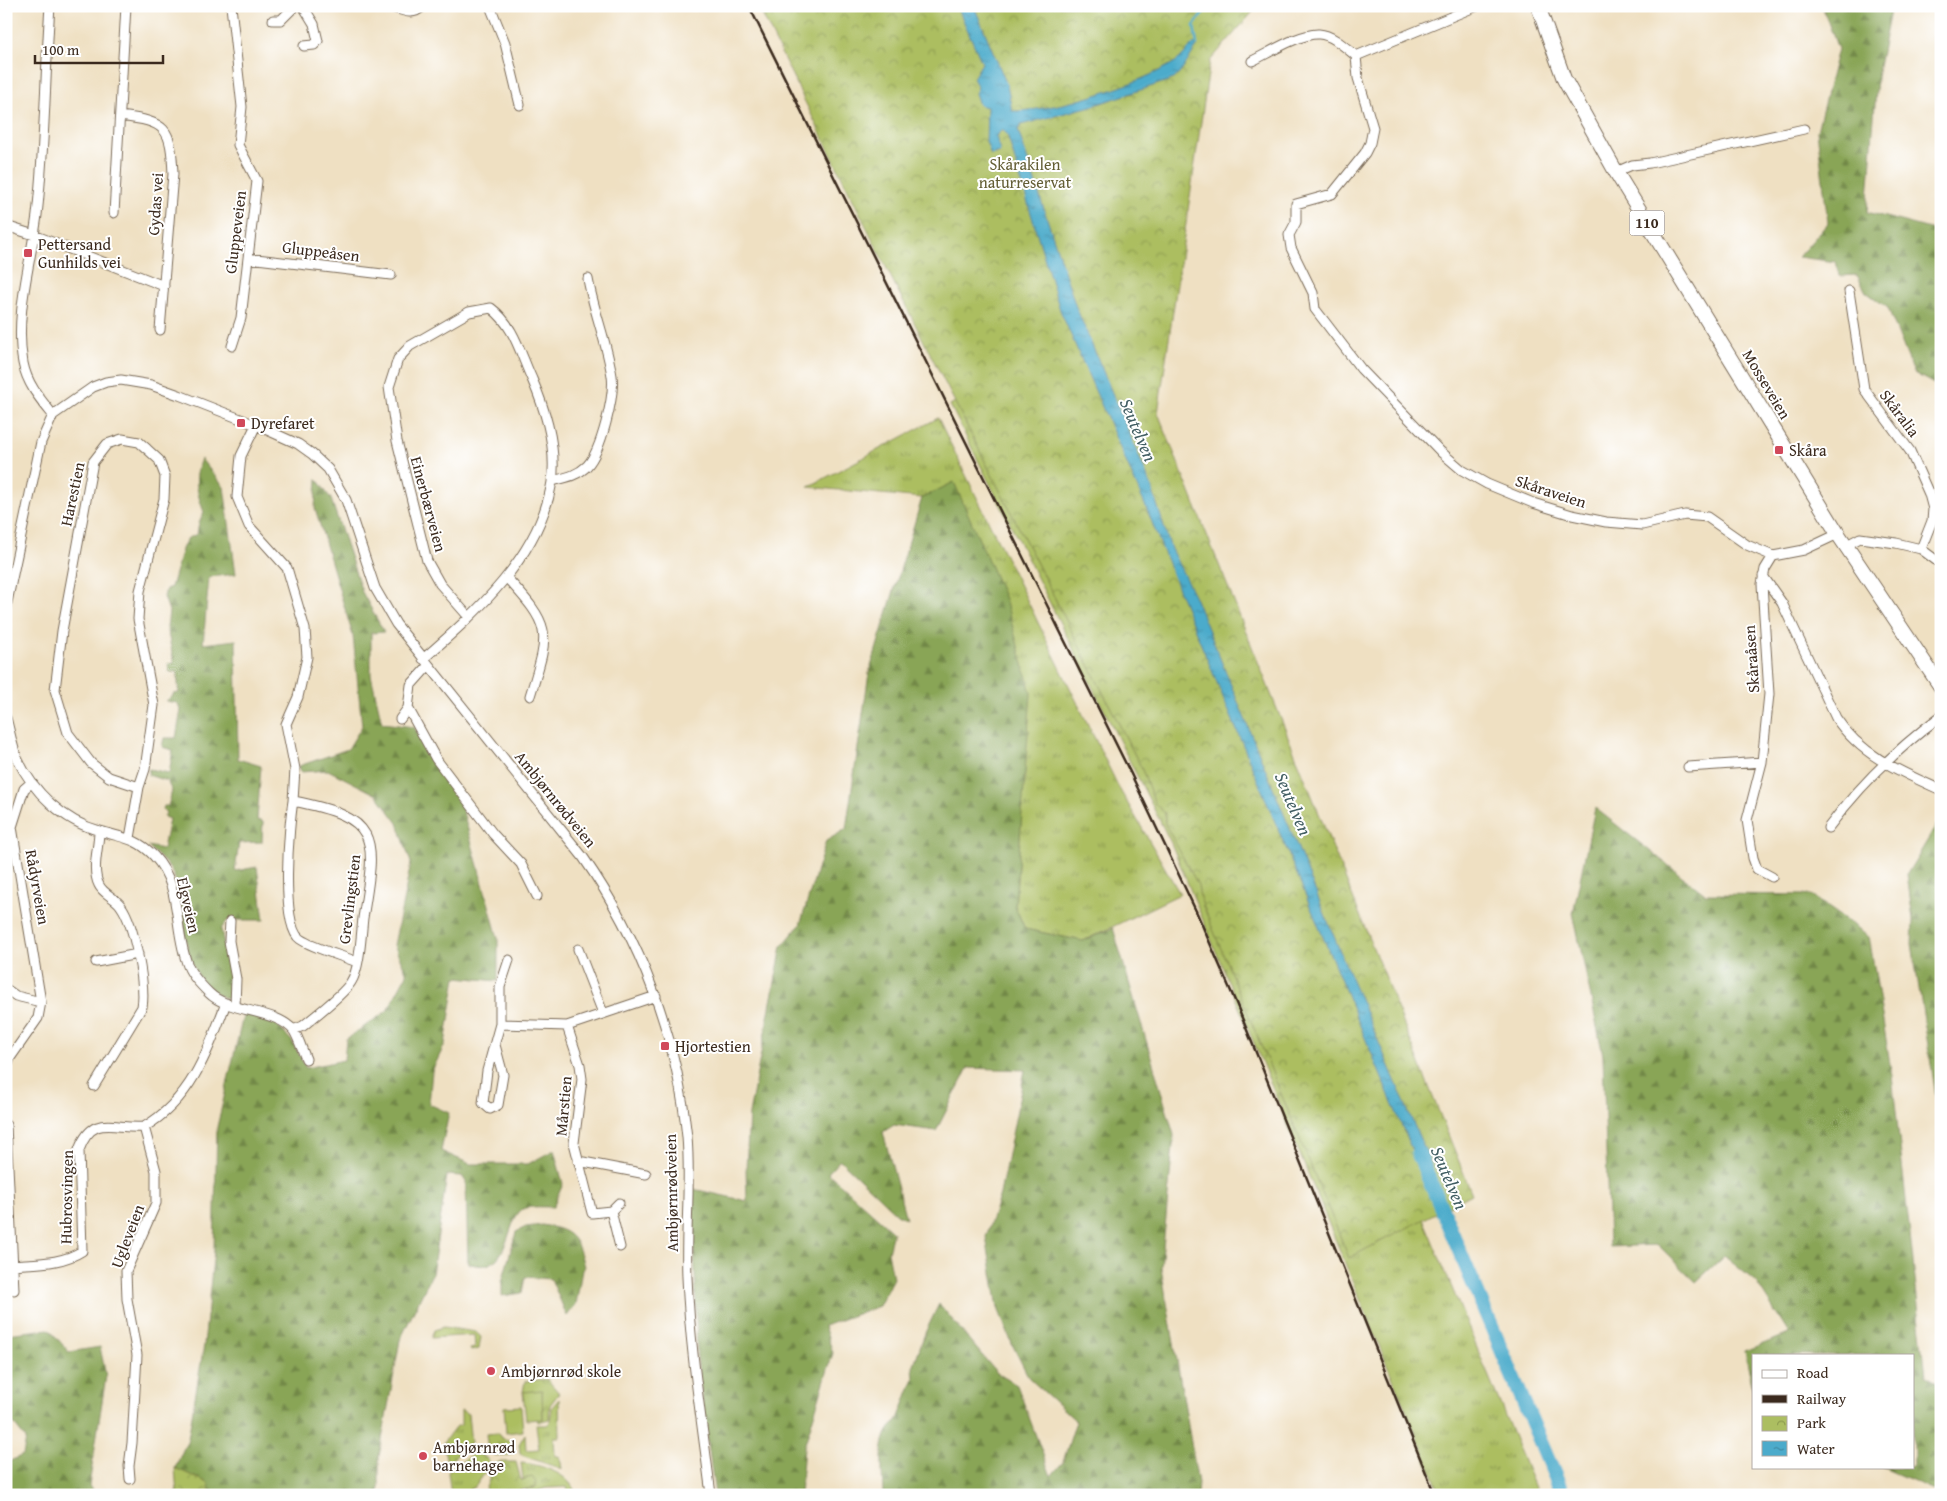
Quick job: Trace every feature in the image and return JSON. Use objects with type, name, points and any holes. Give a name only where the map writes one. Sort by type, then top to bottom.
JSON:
[{"type":"highway","name":"Mosseveien","points":[[1538,6],[1564,79],[1616,172],[1841,540],[1941,687]]},
{"type":"street","points":[[50,6],[34,235],[23,301],[21,351],[31,387],[53,415]]},
{"type":"street","points":[[114,213],[126,6]]},
{"type":"street","name":"Gluppeveien","points":[[231,6],[242,107],[238,145],[257,181],[241,318],[232,346]]},
{"type":"street","points":[[273,20],[281,20],[295,6]]},
{"type":"street","points":[[302,6],[314,24],[318,41],[314,46],[304,46]]},
{"type":"street","points":[[389,6],[412,13],[418,12],[423,6]]},
{"type":"street","points":[[490,6],[506,43],[520,105]]},
{"type":"street","points":[[1252,61],[1293,41],[1320,34],[1335,40],[1356,56],[1477,6]]},
{"type":"street","name":"Skåraveien","points":[[1356,56],[1358,78],[1373,128],[1370,143],[1365,153],[1332,194],[1296,204],[1296,222],[1289,235],[1291,248],[1313,293],[1315,309],[1361,369],[1441,452],[1462,470],[1487,484],[1534,503],[1572,515],[1606,522],[1642,526],[1685,515],[1707,517],[1747,545],[1773,556]]},
{"type":"street","name":"Gydas vei","points":[[120,116],[157,124],[165,131],[170,143],[173,174],[160,330]]},
{"type":"street","points":[[1616,172],[1632,165],[1650,163],[1804,130]]},
{"type":"street","points":[[6,226],[34,235],[164,286]]},
{"type":"street","name":"Gluppeåsen","points":[[248,258],[391,274]]},
{"type":"street","points":[[400,719],[408,708],[411,685],[426,662],[506,577],[530,544],[542,516],[552,481],[571,477],[587,466],[599,443],[610,407],[612,378],[593,308],[588,279]]},
{"type":"street","name":"Skåralia","points":[[1850,291],[1864,389],[1910,451],[1929,494],[1933,509],[1932,522],[1921,549]]},
{"type":"street","name":"Einerbærveien","points":[[468,616],[440,584],[428,562],[397,441],[389,387],[398,359],[410,346],[469,312],[491,308],[508,324],[542,404],[548,427],[552,481]]},
{"type":"street","name":"Ambjørnrødveien","points":[[6,606],[40,442],[53,415],[92,387],[106,382],[121,380],[151,385],[256,425],[298,444],[328,469],[346,500],[368,567],[385,606],[426,662],[562,828],[600,881],[636,948],[656,996],[673,1054],[687,1137],[689,1176],[687,1275],[690,1326],[711,1495]]},
{"type":"street","name":"Grevlingstien","points":[[256,425],[241,456],[237,497],[249,526],[287,568],[305,629],[307,657],[298,697],[286,724],[295,769],[287,876],[291,928],[299,939],[357,962]]},
{"type":"street","name":"Harestien","points":[[130,838],[139,787],[145,769],[154,705],[138,619],[140,591],[164,499],[165,476],[159,460],[147,448],[139,442],[122,438],[107,444],[93,462],[62,631],[55,690],[68,733],[91,763],[109,777],[139,787]]},
{"type":"street","points":[[1773,556],[1841,540],[1867,538],[1921,549],[1941,564]]},
{"type":"street","name":"Skåraåsen","points":[[1772,877],[1757,869],[1753,858],[1747,820],[1762,762],[1769,694],[1763,626],[1763,576],[1773,556]]},
{"type":"street","points":[[1763,576],[1782,603],[1836,718],[1846,733],[1860,747],[1884,763],[1941,790]]},
{"type":"street","points":[[506,577],[534,607],[545,634],[542,656],[530,696]]},
{"type":"street","points":[[408,708],[436,759],[493,834],[522,864],[537,896]]},
{"type":"street","points":[[1828,828],[1857,791],[1900,747],[1941,716]]},
{"type":"street","name":"Elgveien","points":[[6,718],[16,757],[31,783],[48,801],[71,819],[99,831],[130,838],[153,855],[170,878],[176,898],[182,947],[188,967],[210,995],[230,1005],[270,1016],[293,1030]]},
{"type":"street","points":[[1688,767],[1762,762]]},
{"type":"street","name":"Rådyrveien","points":[[6,1070],[10,1058],[38,1018],[41,1002],[12,827],[24,789],[31,783]]},
{"type":"street","name":"Grevlingstien","points":[[293,801],[342,813],[361,828],[370,844],[372,864],[357,962],[351,982],[303,1026],[293,1030]]},
{"type":"street","points":[[94,1086],[142,1007],[144,995],[138,954],[122,906],[99,886],[95,868],[99,831]]},
{"type":"street","points":[[144,1127],[155,1121],[188,1088],[205,1058],[230,1005],[236,979],[229,941],[230,921]]},
{"type":"street","points":[[578,948],[603,1013]]},
{"type":"street","points":[[96,962],[138,954]]},
{"type":"street","points":[[495,1046],[503,1075],[498,1105],[490,1109],[483,1103],[487,1071],[500,1024],[500,987],[509,960]]},
{"type":"street","points":[[6,989],[16,996],[41,1002]]},
{"type":"street","points":[[500,1024],[567,1026],[656,996]]},
{"type":"street","name":"Mårstien","points":[[567,1026],[580,1065],[582,1079],[574,1143],[578,1161],[592,1213],[611,1211]]},
{"type":"street","points":[[293,1030],[306,1059]]},
{"type":"street","name":"Hubrosvingen","points":[[13,1265],[57,1261],[72,1257],[82,1251],[79,1150],[83,1139],[96,1127],[104,1124],[134,1128],[144,1127]]},
{"type":"street","points":[[6,1125],[14,1290]]},
{"type":"street","name":"Ugleveien","points":[[130,1479],[128,1466],[132,1443],[138,1355],[127,1299],[126,1271],[156,1203],[156,1171],[144,1127]]},
{"type":"street","points":[[578,1161],[646,1174]]},
{"type":"street","points":[[619,1203],[611,1211],[620,1247]]},
{"type":"green space","name":"Skårakilen naturreservat","points":[[758,6],[1258,6],[1210,61],[1158,413],[1472,1194],[1349,1258],[1200,898],[1198,885],[1165,824],[1165,813],[1155,804],[1141,767],[892,279]]},
{"type":"green space","points":[[1822,6],[1891,6],[1877,77],[1867,212],[1941,232],[1941,388],[1914,373],[1888,308],[1866,292],[1857,275],[1840,276],[1836,262],[1798,257],[1828,223],[1817,131],[1838,49]]},
{"type":"green space","points":[[1067,361],[1538,1495],[1441,1495],[1171,843],[950,405],[1002,372]]},
{"type":"green space","points":[[938,418],[1120,790],[1180,894],[1083,941],[1025,929],[1015,906],[1030,693],[954,483],[922,498],[808,487]]},
{"type":"green space","points":[[201,459],[224,487],[236,574],[209,577],[203,644],[236,640],[238,759],[261,766],[257,820],[263,822],[262,842],[239,843],[235,871],[257,867],[264,920],[228,920],[221,929],[230,973],[232,1000],[214,992],[202,981],[193,966],[175,879],[167,865],[147,846],[163,849],[169,819],[164,817],[166,813],[163,809],[164,806],[168,806],[172,791],[167,781],[148,775],[149,769],[169,773],[173,750],[162,747],[164,738],[176,738],[181,710],[177,703],[166,701],[173,694],[179,693],[177,672],[169,672],[168,664],[174,662],[167,628],[169,611],[164,597],[166,589],[171,587],[183,546],[188,538],[197,534],[204,512],[197,486],[197,472]]},
{"type":"green space","points":[[317,479],[331,499],[362,592],[384,632],[371,633],[371,675],[382,723],[414,727],[460,801],[498,938],[498,981],[456,977],[445,1044],[432,1071],[429,1104],[449,1113],[441,1151],[470,1164],[528,1164],[554,1150],[563,1184],[553,1207],[528,1207],[518,1213],[500,1254],[493,1262],[483,1266],[468,1263],[466,1182],[462,1176],[447,1175],[432,1274],[400,1340],[379,1456],[379,1495],[212,1495],[208,1483],[175,1468],[188,1439],[204,1345],[214,1250],[217,1127],[244,1012],[274,1022],[292,1041],[306,1068],[344,1060],[346,1039],[387,1011],[407,974],[394,945],[411,863],[398,823],[377,795],[328,770],[301,772],[299,766],[348,749],[362,726],[353,636],[315,508]]},
{"type":"green space","points":[[954,482],[1005,599],[1031,693],[1015,906],[1025,929],[1083,941],[1113,928],[1174,1135],[1161,1268],[1198,1483],[1197,1495],[883,1495],[883,1444],[890,1427],[897,1422],[914,1378],[913,1367],[925,1333],[939,1304],[997,1373],[1017,1385],[1051,1476],[1063,1462],[1076,1421],[1029,1378],[1012,1344],[998,1308],[986,1237],[1000,1194],[1025,1070],[968,1068],[936,1131],[894,1125],[883,1132],[906,1219],[897,1214],[840,1160],[828,1173],[893,1232],[888,1252],[893,1278],[879,1306],[824,1326],[833,1353],[804,1447],[800,1495],[715,1495],[697,1359],[693,1189],[747,1201],[746,1169],[749,1114],[782,946],[800,925],[826,841],[846,829],[869,673],[922,498]]},
{"type":"green space","points":[[1595,808],[1705,894],[1811,895],[1869,936],[1892,1076],[1926,1376],[1941,1384],[1941,1493],[1883,1468],[1914,1468],[1914,1354],[1752,1354],[1752,1385],[1745,1351],[1789,1334],[1756,1282],[1724,1256],[1696,1282],[1658,1245],[1609,1247],[1603,1055],[1573,913]]},
{"type":"green space","points":[[1941,818],[1941,1128],[1912,944],[1913,920],[1907,874]]},
{"type":"green space","points":[[542,1225],[560,1229],[567,1233],[579,1248],[584,1267],[576,1304],[567,1316],[551,1279],[525,1277],[522,1293],[502,1296],[502,1282],[516,1232],[526,1227]]},
{"type":"green space","points":[[444,1327],[476,1332],[481,1337],[479,1349],[471,1351],[470,1349],[475,1348],[474,1335],[431,1338],[434,1330]]},
{"type":"green space","points":[[49,1329],[69,1352],[100,1347],[106,1376],[89,1486],[96,1495],[6,1495],[6,1463],[23,1455],[26,1439],[6,1414],[6,1334]]},
{"type":"green space","points":[[547,1379],[559,1393],[550,1405],[549,1419],[538,1422],[537,1419],[543,1419],[542,1391],[523,1392],[525,1381]]},
{"type":"green space","points":[[542,1390],[543,1419],[526,1420],[523,1392]]},
{"type":"green space","points":[[559,1399],[560,1437],[554,1437],[555,1455],[560,1457],[562,1469],[520,1454],[519,1444],[525,1434],[526,1450],[539,1449],[536,1425],[547,1425],[550,1422],[552,1407]]},
{"type":"green space","points":[[521,1406],[523,1431],[506,1433],[504,1407]]},
{"type":"green space","points":[[461,1410],[468,1414],[471,1444],[447,1463],[443,1443],[455,1427],[461,1425]]},
{"type":"green space","points":[[498,1433],[501,1438],[509,1440],[513,1444],[514,1452],[508,1456],[494,1455],[488,1451],[486,1434]]},
{"type":"green space","points":[[475,1452],[488,1459],[489,1467],[475,1487],[469,1490],[469,1495],[451,1495],[448,1472]]},
{"type":"green space","points":[[498,1462],[516,1462],[521,1480],[532,1477],[536,1482],[536,1487],[517,1491],[518,1493],[514,1495],[483,1495],[489,1476]]},
{"type":"green space","points":[[521,1463],[536,1465],[553,1471],[567,1480],[575,1493],[569,1495],[567,1487],[546,1488],[527,1495],[526,1489],[534,1488],[528,1478],[523,1479]]},
{"type":"green space","points":[[175,1468],[208,1483],[212,1495],[177,1495]]},
{"type":"water","points":[[957,6],[974,6],[1007,85],[1012,111],[1050,107],[1096,95],[1160,70],[1183,56],[1194,43],[1197,47],[1181,72],[1174,79],[1095,105],[1021,125],[1018,130],[1076,307],[1151,485],[1171,549],[1195,597],[1347,968],[1433,1169],[1421,1172],[1180,594],[1148,512],[1060,310],[1007,134],[1002,130],[996,136],[1000,152],[991,155],[986,142],[987,107],[979,105],[975,93],[978,88],[973,78],[982,63]]},
{"type":"waterway","points":[[1197,45],[1194,26],[1208,6]]},
{"type":"waterway","name":"Seutelven","points":[[1418,1153],[1563,1495]]},
{"type":"railway","points":[[749,6],[1131,774],[1196,911],[1236,1003],[1435,1495]]},
{"type":"place","name":"Pettersand Gunhilds vei","points":[[28,253]]},
{"type":"place","name":"Dyrefaret","points":[[241,423]]},
{"type":"place","name":"Skåra","points":[[1779,450]]},
{"type":"place","name":"Hjortestien","points":[[665,1046]]},
{"type":"place","name":"Ambjørnrød skole","points":[[491,1371]]},
{"type":"place","name":"Ambjørnrød barnehage","points":[[423,1456]]}]
